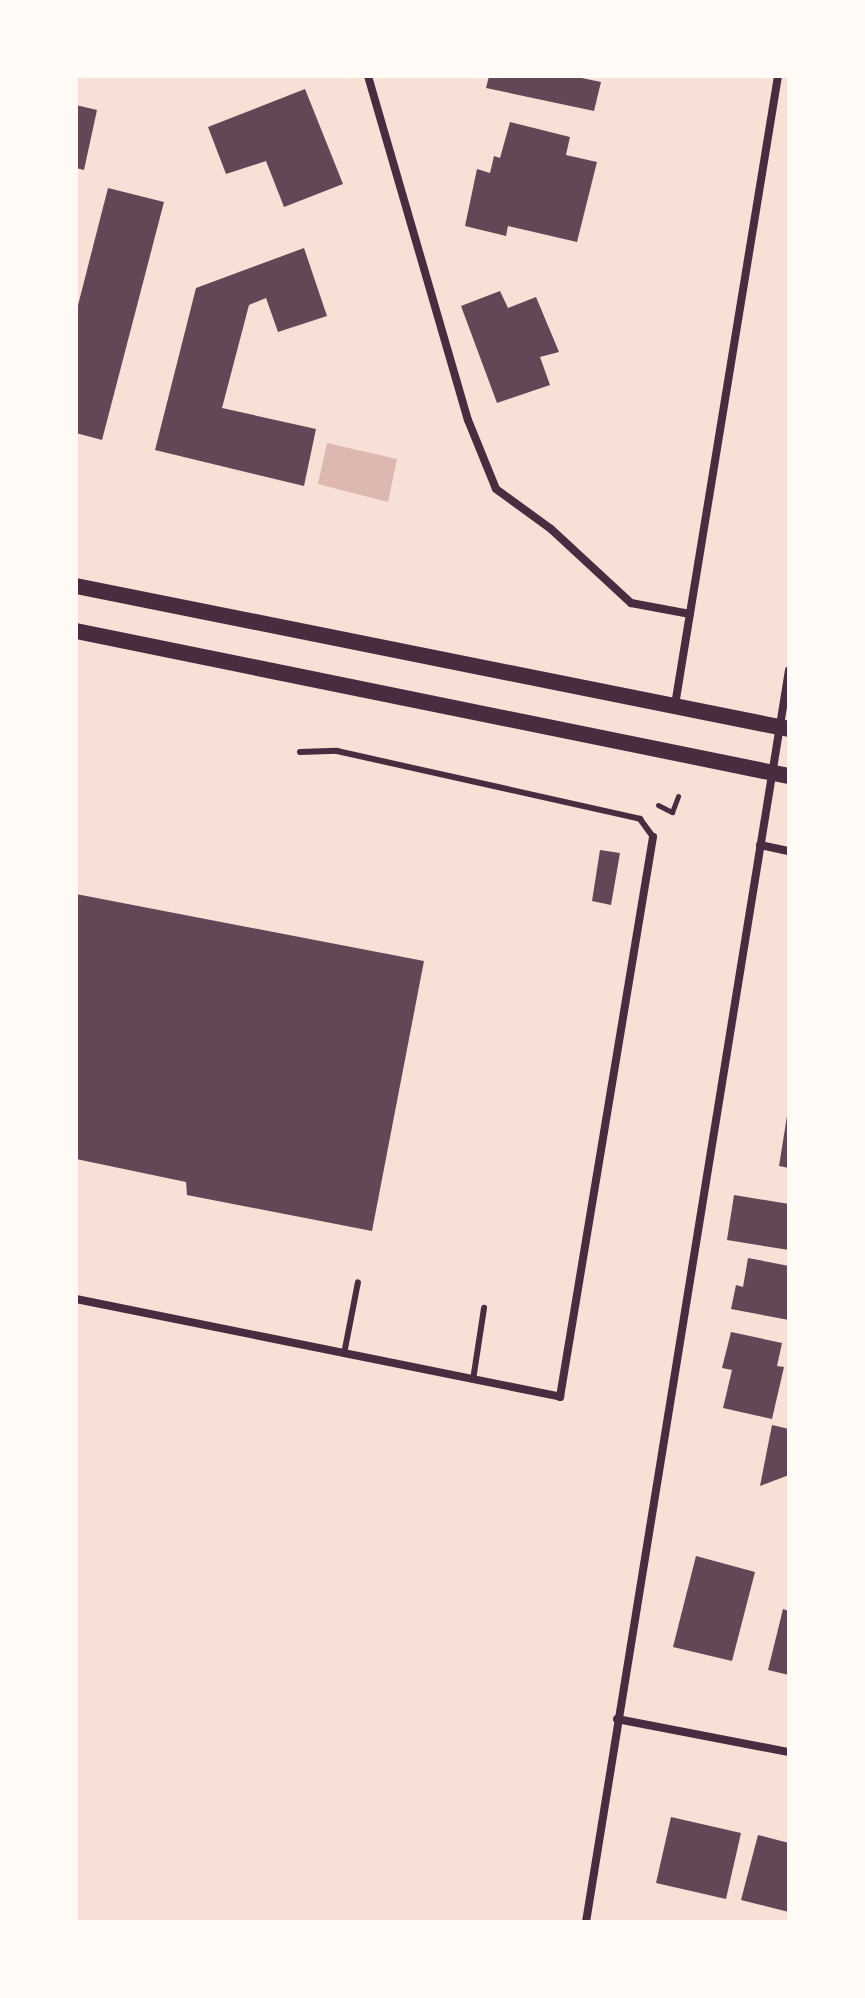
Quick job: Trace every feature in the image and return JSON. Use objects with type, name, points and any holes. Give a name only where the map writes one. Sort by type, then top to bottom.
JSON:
[{"type":"main road","points":[[76,586],[784,728]]},
{"type":"main road","points":[[76,631],[780,774]]},
{"type":"street","points":[[368,76],[468,420],[496,489],[551,529],[631,603],[690,614]]},
{"type":"street","points":[[675,706],[778,76]]},
{"type":"street","points":[[586,1922],[760,845],[780,774],[789,670]]},
{"type":"street","points":[[76,1299],[560,1397],[653,837]]},
{"type":"street","points":[[760,845],[789,851]]},
{"type":"street","points":[[617,1719],[789,1752]]},
{"type":"lane","points":[[300,752],[337,751],[640,819],[653,837]]},
{"type":"lane","points":[[344,1354],[358,1282]]},
{"type":"lane","points":[[473,1380],[484,1308]]},
{"type":"path","points":[[669,807],[672,812],[676,808],[678,796]]},
{"type":"shaded area","points":[[327,443],[397,459],[388,502],[318,484]]},
{"type":"building","points":[[489,76],[572,76],[601,82],[594,111],[486,88]]},
{"type":"building","points":[[305,89],[343,184],[284,207],[266,161],[226,174],[208,127]]},
{"type":"building","points":[[76,105],[97,110],[84,170],[76,168]]},
{"type":"building","points":[[510,122],[570,137],[566,155],[597,162],[577,242],[508,226],[506,236],[465,226],[477,169],[490,173],[494,156],[500,158]]},
{"type":"building","points":[[108,188],[164,202],[102,440],[76,433],[76,313]]},
{"type":"building","points":[[304,248],[327,316],[278,332],[266,298],[249,305],[222,408],[316,429],[304,486],[155,450],[196,288]]},
{"type":"building","points":[[500,291],[508,308],[536,297],[559,352],[540,357],[550,385],[497,403],[461,306]]},
{"type":"building","points":[[600,850],[620,853],[611,905],[592,901]]},
{"type":"building","points":[[76,894],[424,961],[372,1231],[187,1195],[186,1182],[76,1159]]},
{"type":"building","points":[[789,1116],[789,1168],[779,1166]]},
{"type":"building","points":[[734,1195],[789,1204],[789,1250],[727,1240]]},
{"type":"building","points":[[748,1258],[789,1266],[789,1320],[731,1309],[736,1285],[743,1287]]},
{"type":"building","points":[[731,1332],[782,1343],[777,1366],[784,1367],[772,1419],[723,1408],[732,1370],[722,1368]]},
{"type":"building","points":[[772,1425],[789,1429],[789,1475],[760,1486]]},
{"type":"building","points":[[696,1556],[755,1572],[732,1661],[673,1647]]},
{"type":"building","points":[[783,1609],[789,1611],[789,1675],[768,1670]]},
{"type":"building","points":[[671,1817],[741,1833],[726,1899],[656,1883]]},
{"type":"building","points":[[758,1835],[789,1843],[789,1912],[741,1900]]}]
